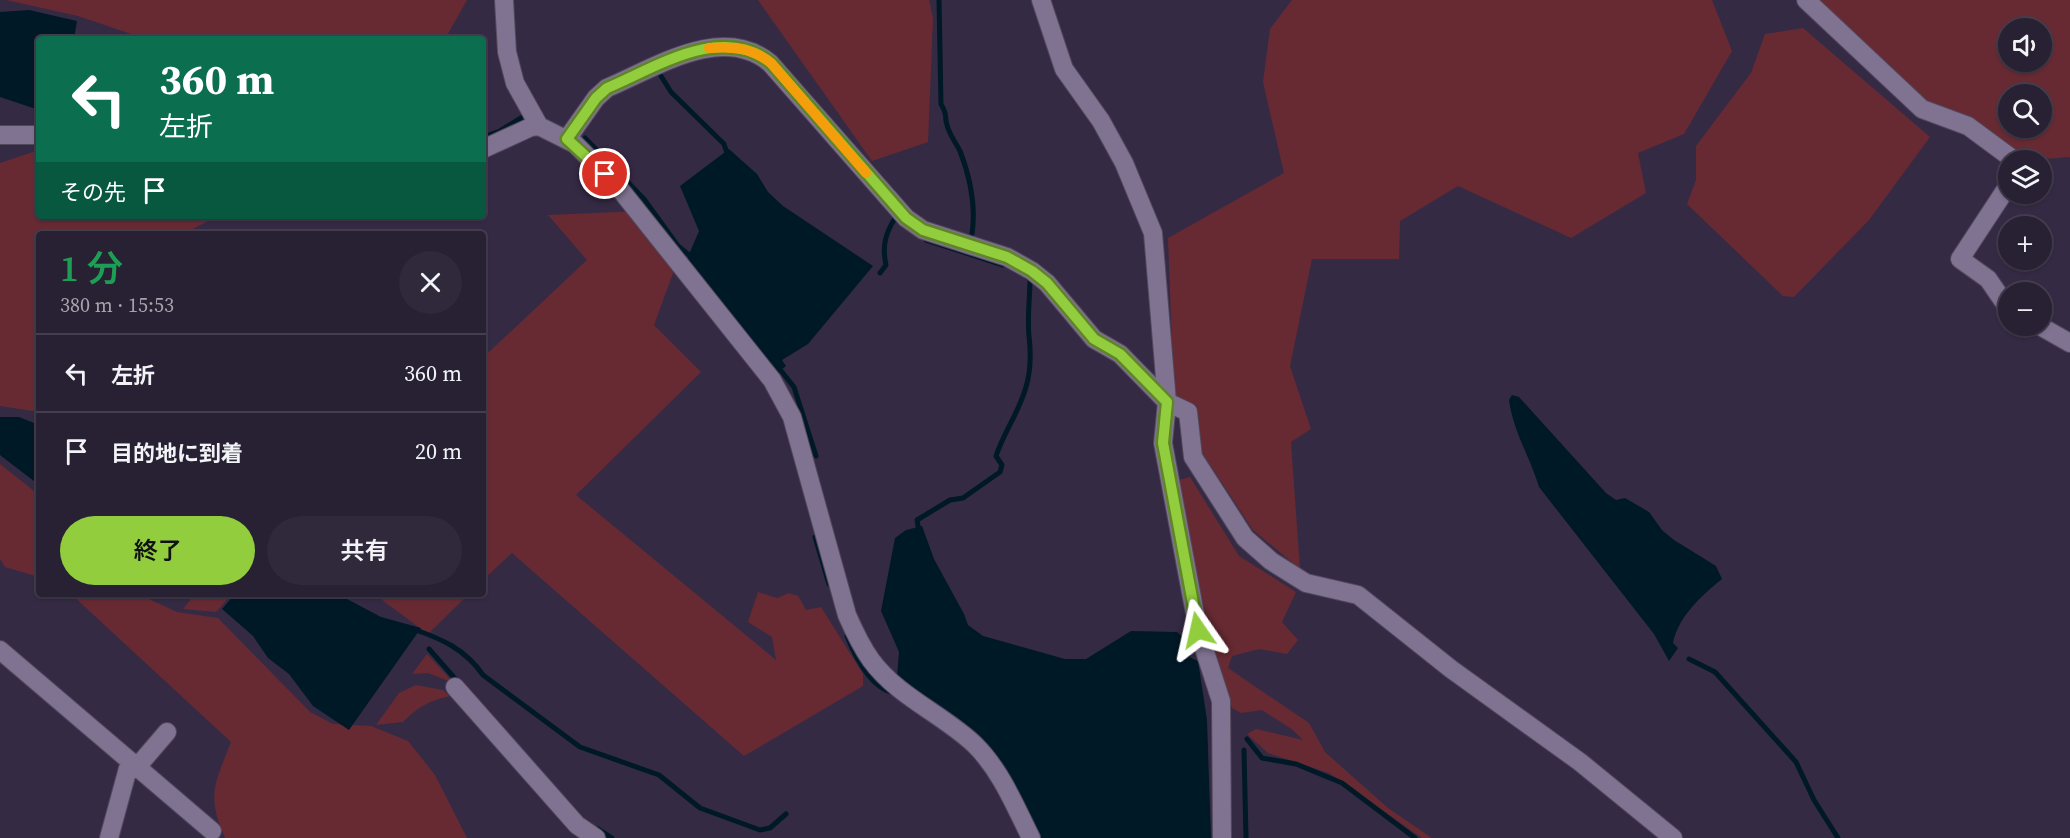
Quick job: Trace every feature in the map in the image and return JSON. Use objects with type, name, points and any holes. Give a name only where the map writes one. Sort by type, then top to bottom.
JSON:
[{"type":"street","points":[[504,0],[507,52],[515,83],[539,126]]},
{"type":"street","points":[[1041,0],[1064,69],[1101,121],[1124,163],[1153,233],[1167,402],[1163,443],[1198,630],[1221,702],[1222,838]]},
{"type":"street","points":[[1806,0],[1922,109],[1968,126],[2000,150]]},
{"type":"street","points":[[567,139],[596,98],[607,88],[700,49],[722,47],[759,53],[771,63],[906,218],[923,230],[1007,257],[1032,271],[1047,283],[1094,339],[1120,354],[1167,402],[1188,412],[1193,457],[1245,538],[1270,561],[1306,583],[1358,595],[1366,600],[1451,669],[1580,762],[1673,838]]},
{"type":"street","points":[[486,148],[531,127],[539,126],[567,139],[620,188],[684,266],[772,380],[792,417],[847,615],[858,639],[872,662],[892,683],[973,743],[987,759],[1031,838]]},
{"type":"street","points":[[0,135],[36,135]]},
{"type":"street","points":[[1998,201],[1960,259],[1988,279],[1998,294]]},
{"type":"street","points":[[2052,333],[2070,343]]},
{"type":"street","points":[[0,650],[212,831]]},
{"type":"street","points":[[455,687],[577,825],[596,838]]},
{"type":"street","points":[[109,838],[133,764],[167,732]]},
{"type":"shaded area","points":[[6,0],[467,0],[447,36],[137,36],[78,16]]},
{"type":"shaded area","points":[[758,0],[929,0],[933,18],[928,142],[872,161]]},
{"type":"shaded area","points":[[1292,0],[1712,0],[1732,51],[1684,134],[1638,153],[1646,193],[1571,238],[1458,186],[1400,221],[1399,259],[1312,259],[1290,366],[1311,429],[1291,442],[1300,569],[1253,530],[1201,451],[1197,406],[1174,397],[1168,238],[1284,173],[1263,82],[1270,29]]},
{"type":"shaded area","points":[[1813,0],[2070,0],[2070,157],[2052,158],[2052,150],[2013,150],[1970,119],[1924,101]]},
{"type":"shaded area","points":[[1803,28],[1930,137],[1869,220],[1794,297],[1783,296],[1687,204],[1696,180],[1696,146],[1751,73],[1765,34]]},
{"type":"shaded area","points":[[36,151],[36,219],[212,219],[189,231],[36,231],[36,412],[0,406],[0,163]]},
{"type":"shaded area","points":[[641,211],[680,254],[654,325],[701,372],[576,495],[776,660],[772,637],[748,622],[758,592],[777,598],[789,593],[798,596],[806,610],[821,607],[863,674],[863,686],[744,756],[512,553],[486,577],[486,349],[489,352],[587,260],[548,215]]},
{"type":"shaded area","points":[[0,464],[36,493],[36,576],[5,567],[0,559]]},
{"type":"shaded area","points":[[1190,477],[1239,556],[1296,592],[1282,622],[1298,640],[1287,654],[1259,649],[1232,656],[1228,668],[1309,723],[1325,752],[1388,808],[1432,838],[1422,838],[1329,773],[1268,753],[1247,734],[1256,729],[1303,740],[1293,730],[1262,710],[1241,713],[1232,708],[1203,612],[1179,480]]},
{"type":"shaded area","points":[[74,597],[144,597],[177,612],[218,618],[310,712],[333,724],[371,726],[408,741],[435,775],[467,838],[225,838],[214,799],[217,779],[231,742]]},
{"type":"shaded area","points":[[193,597],[229,597],[216,612],[183,609]]},
{"type":"shaded area","points":[[378,597],[466,597],[428,634]]},
{"type":"shaded area","points":[[427,654],[450,679],[449,681],[428,673],[412,674]]},
{"type":"shaded area","points":[[416,685],[443,690],[450,696],[425,705],[403,722],[376,725],[399,693]]},
{"type":"water","points":[[29,10],[77,21],[74,36],[36,36],[36,109],[0,97],[0,12]]},
{"type":"water","points":[[729,149],[757,174],[768,192],[783,206],[873,266],[808,344],[782,360],[786,366],[778,373],[687,259],[699,231],[680,186]]},
{"type":"water","points":[[1512,395],[1519,397],[1606,493],[1616,500],[1625,498],[1649,512],[1662,530],[1674,540],[1716,566],[1722,579],[1685,616],[1673,643],[1678,648],[1669,661],[1654,634],[1539,487],[1514,422],[1509,400]]},
{"type":"water","points":[[0,417],[19,417],[36,424],[36,483],[0,455]]},
{"type":"water","points":[[922,526],[934,559],[968,625],[983,636],[1065,659],[1086,659],[1131,631],[1177,632],[1196,648],[1189,657],[1198,661],[1207,720],[1211,838],[1039,838],[977,736],[897,676],[899,652],[881,611],[895,538],[906,530]]},
{"type":"water","points":[[232,597],[341,597],[381,617],[421,628],[349,730],[313,706],[289,674],[268,658],[253,636],[222,609]]},
{"type":"waterway","points":[[939,0],[941,104],[948,128],[967,171],[973,203],[972,234]]},
{"type":"waterway","points":[[661,76],[671,92],[724,144],[728,156]]},
{"type":"waterway","points":[[486,136],[500,131],[521,118]]},
{"type":"waterway","points":[[585,138],[644,199],[678,246],[694,259]]},
{"type":"waterway","points":[[880,273],[886,265],[884,246],[887,235],[895,218],[899,221]]},
{"type":"waterway","points":[[926,240],[1003,265]]},
{"type":"waterway","points":[[919,532],[917,520],[950,500],[963,498],[1000,472],[1002,465],[996,456],[1023,396],[1029,374],[1030,279],[1027,277]]},
{"type":"waterway","points":[[778,367],[794,387],[816,456]]},
{"type":"waterway","points":[[815,537],[829,584]]},
{"type":"waterway","points":[[413,629],[443,641],[461,652],[483,675],[580,747],[659,775],[700,808],[760,830],[770,828],[786,814]]},
{"type":"waterway","points":[[847,636],[870,677],[876,684],[891,692]]},
{"type":"waterway","points":[[429,649],[458,682]]},
{"type":"waterway","points":[[1689,659],[1715,672],[1796,762],[1814,800],[1838,838]]},
{"type":"waterway","points":[[1247,739],[1262,758],[1296,764],[1342,783],[1415,838]]},
{"type":"waterway","points":[[1244,750],[1246,838]]},
{"type":"waterway","points":[[598,829],[612,838]]},
{"type":"slow traffic","points":[[709,48],[740,48],[759,53],[771,63],[866,173]]},
{"type":"route","points":[[605,174],[567,139],[596,98],[607,88],[700,49],[740,48],[759,53],[771,63],[906,218],[923,230],[942,238],[1007,257],[1032,271],[1047,283],[1094,339],[1120,354],[1167,402],[1163,443],[1198,630]]}]
